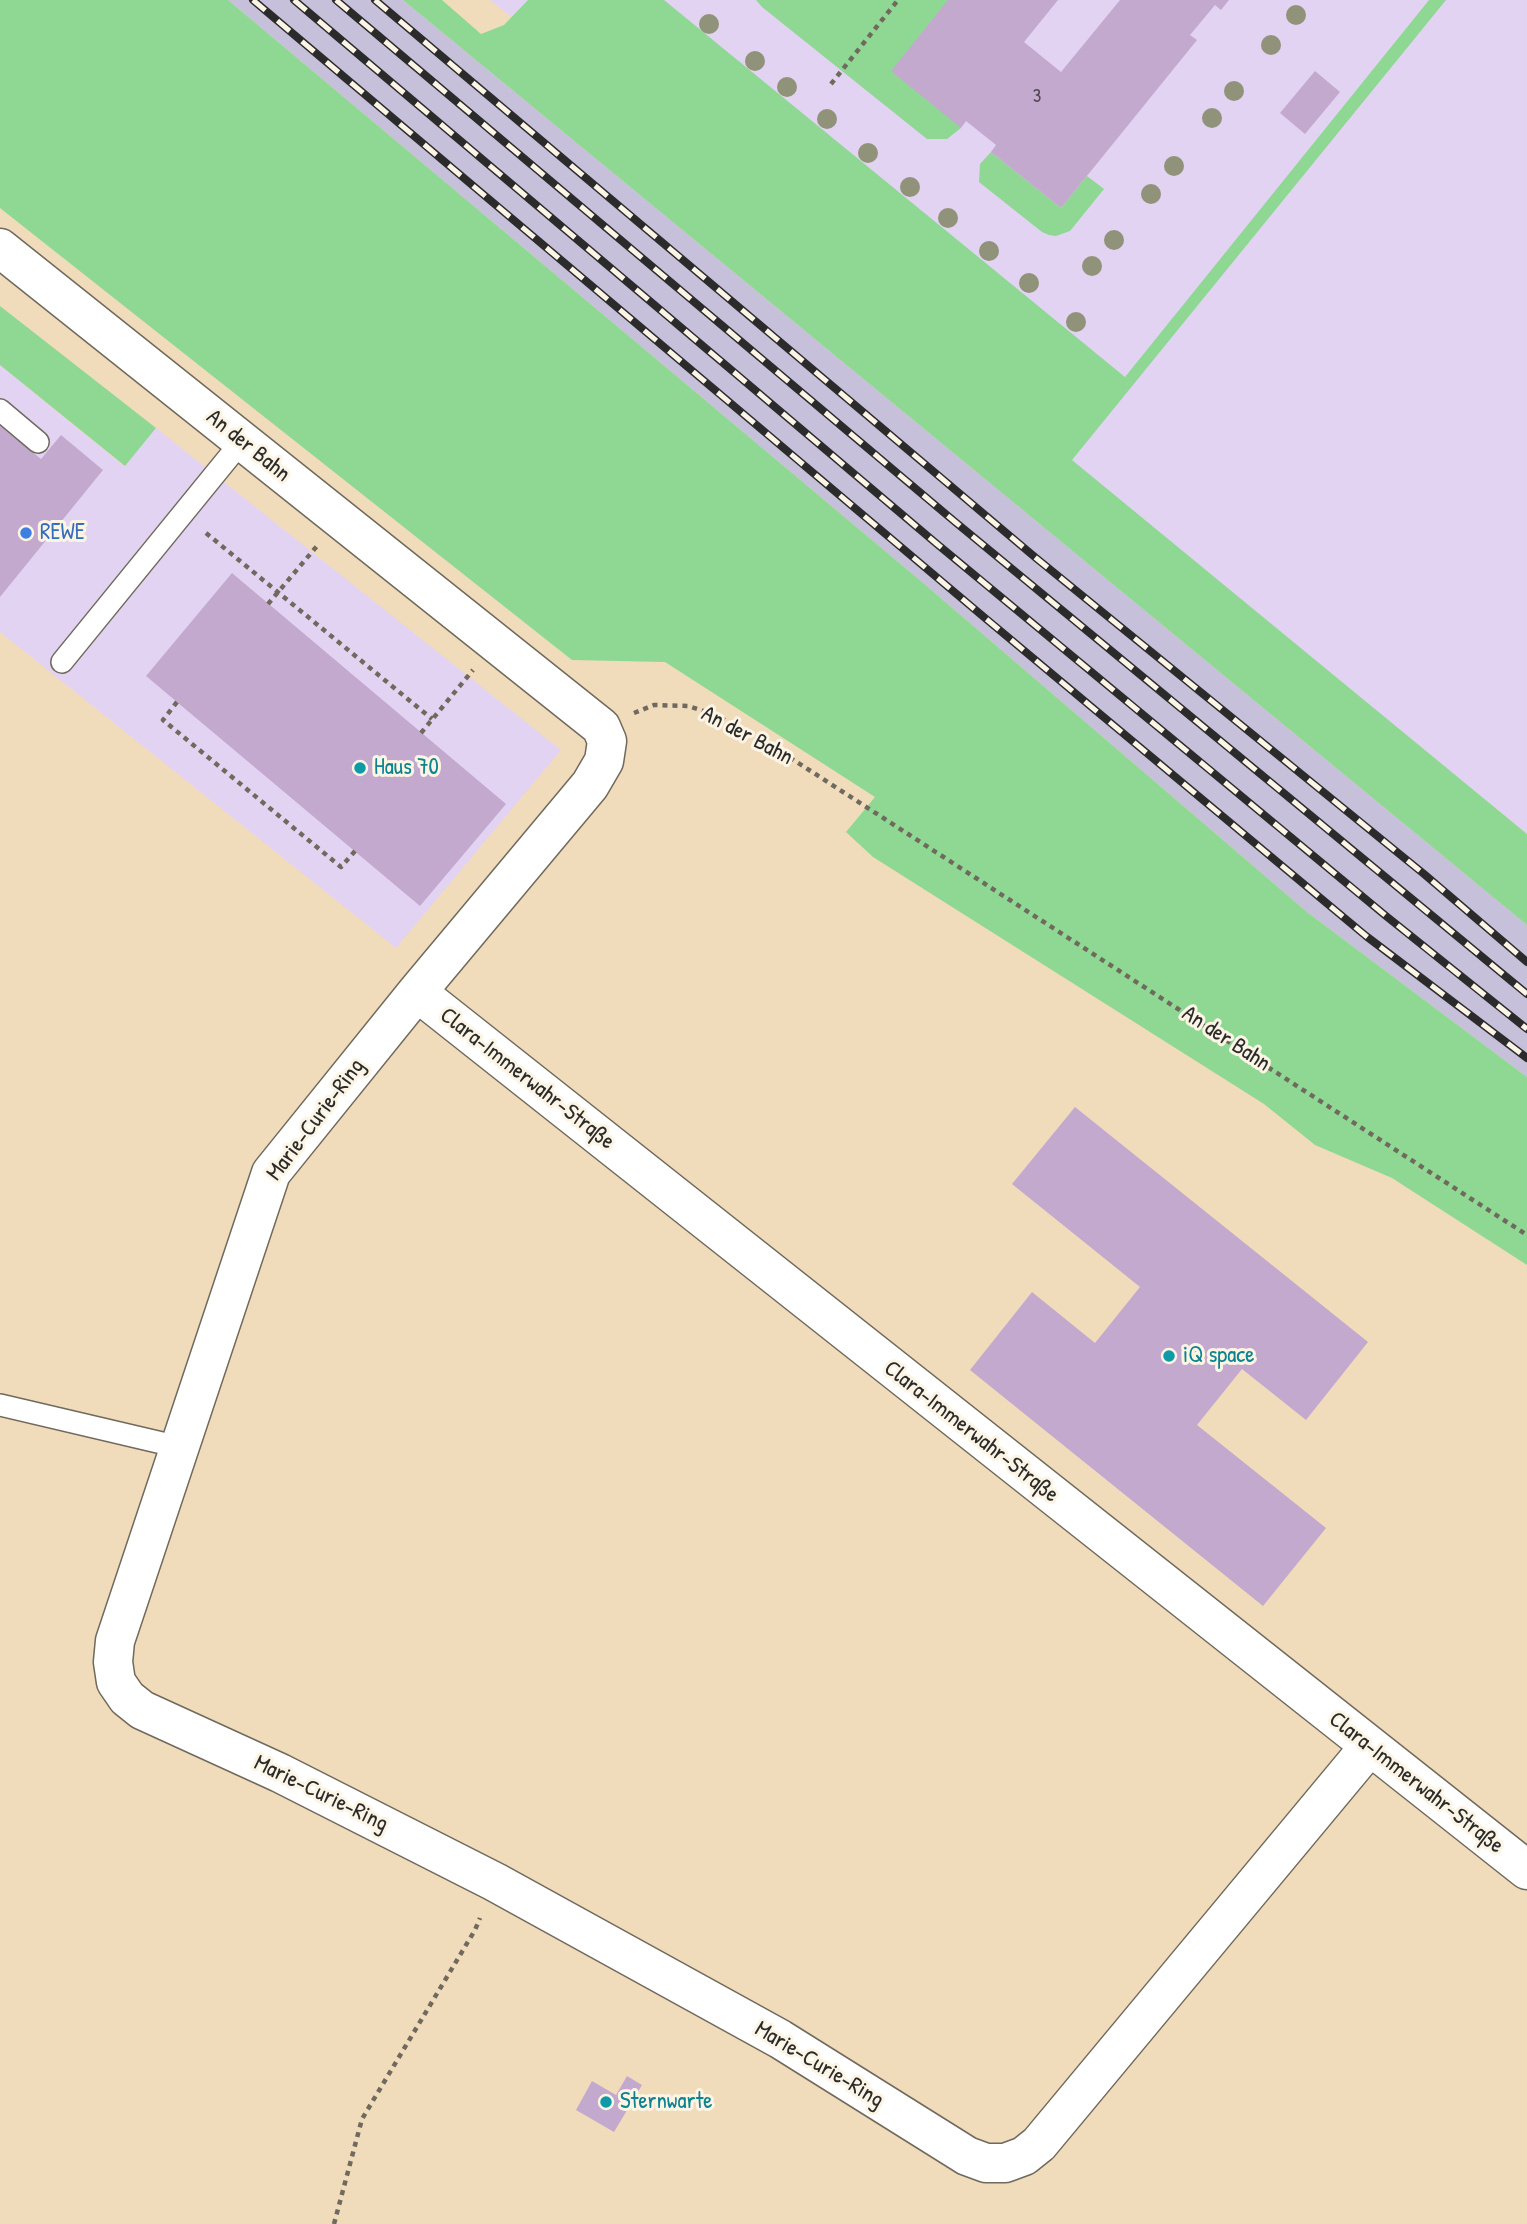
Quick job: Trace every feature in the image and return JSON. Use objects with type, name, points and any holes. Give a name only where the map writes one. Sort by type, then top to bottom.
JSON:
[{"type":"street","name":"An der Bahn","points":[[0,248],[601,727]]},
{"type":"street","name":"Marie-Curie-Ring","points":[[601,727],[607,741],[604,761],[590,785],[416,992],[271,1173],[115,1641],[113,1662],[116,1682],[127,1698],[142,1710],[281,1773],[495,1882],[780,2039],[967,2156],[986,2163],[1005,2163],[1024,2157],[1038,2144],[1369,1746]]},
{"type":"street","name":"Clara-Immerwahr-Straße","points":[[416,992],[1527,1870]]},
{"type":"lane","points":[[0,410],[38,442]]},
{"type":"lane","points":[[62,662],[242,441]]},
{"type":"lane","points":[[0,1405],[179,1447]]},
{"type":"path","points":[[831,84],[898,0]]},
{"type":"path","points":[[183,514],[432,719]]},
{"type":"path","points":[[268,604],[340,519]]},
{"type":"path","points":[[421,733],[496,643]]},
{"type":"path","points":[[177,702],[163,720],[341,867],[355,851]]},
{"type":"path","name":"An der Bahn","points":[[601,727],[653,705],[688,706],[716,715],[786,755],[1527,1235]]},
{"type":"path","points":[[334,2224],[362,2119],[475,1930],[495,1882]]},
{"type":"shaded area","points":[[228,0],[403,0],[1527,925],[1527,1077],[1307,912],[922,582]]},
{"type":"shaded area","points":[[490,0],[1527,0],[1527,834],[1072,461]]},
{"type":"shaded area","points":[[0,365],[124,466],[156,428],[561,750],[396,948],[0,632]]},
{"type":"green space","points":[[0,0],[228,0],[922,582],[1307,912],[1527,1077],[1527,1265],[1392,1178],[1315,1145],[1264,1104],[873,857],[846,832],[875,797],[665,662],[572,660],[0,208]]},
{"type":"green space","points":[[403,0],[442,0],[481,34],[504,25],[528,0],[664,0],[1125,377],[1429,0],[1446,0],[1072,460],[1527,834],[1527,925]]},
{"type":"green space","points":[[756,0],[948,0],[961,128],[947,139],[927,139]]},
{"type":"green space","points":[[991,152],[1061,208],[1087,176],[1104,189],[1070,231],[1056,236],[1049,235],[979,182],[980,164]]},
{"type":"green space","points":[[0,306],[156,428],[125,466],[0,365]]},
{"type":"building","points":[[948,0],[1058,0],[1024,42],[1061,72],[1120,0],[1229,0],[1221,10],[1215,5],[1190,35],[1197,40],[1061,208],[991,152],[996,145],[966,121],[961,128],[891,71]]},
{"type":"building","points":[[1315,71],[1340,92],[1305,134],[1280,113]]},
{"type":"building","name":"REWE","points":[[0,426],[41,459],[61,435],[103,470],[0,597]]},
{"type":"building","name":"Haus 70","points":[[232,573],[506,804],[420,906],[146,676]]},
{"type":"building","name":"iQ space","points":[[1075,1107],[1368,1342],[1306,1420],[1242,1369],[1197,1425],[1326,1528],[1263,1606],[970,1370],[1032,1292],[1095,1343],[1140,1287],[1012,1184]]},
{"type":"building","name":"Sternwarte","points":[[627,2076],[642,2085],[614,2132],[576,2110],[592,2081],[616,2095]]},
{"type":"railway","points":[[253,0],[1366,936],[1527,1058]]},
{"type":"railway","points":[[294,0],[937,544],[1386,916],[1527,1029]]},
{"type":"railway","points":[[336,0],[954,521],[1527,994]]},
{"type":"railway","points":[[375,0],[1036,558],[1424,874],[1527,962]]},
{"type":"place","name":"REWE","points":[[26,533]]},
{"type":"place","name":"Haus 70","points":[[360,768]]},
{"type":"place","name":"iQ space","points":[[1169,1356]]},
{"type":"place","name":"Sternwarte","points":[[606,2102]]}]
